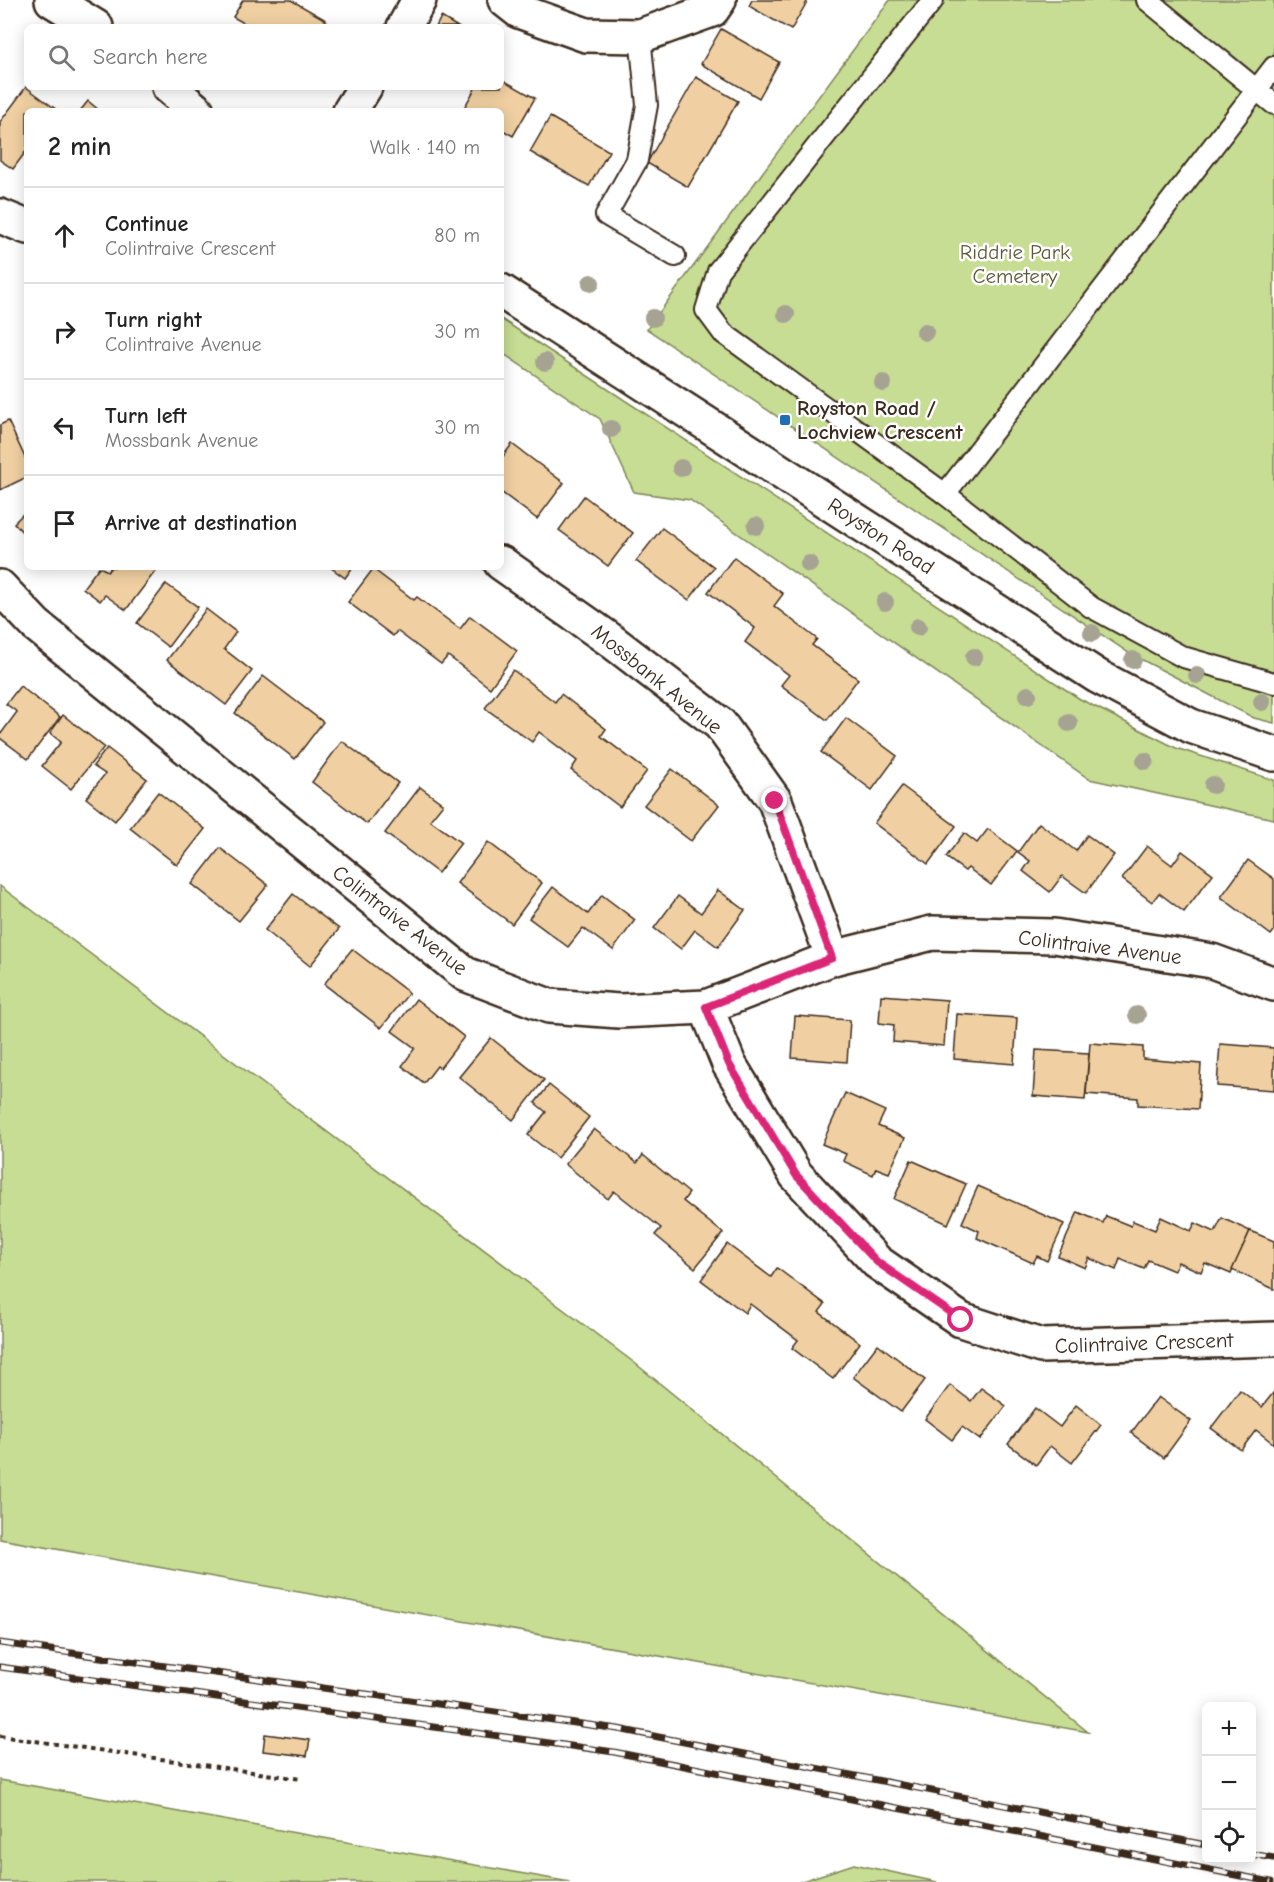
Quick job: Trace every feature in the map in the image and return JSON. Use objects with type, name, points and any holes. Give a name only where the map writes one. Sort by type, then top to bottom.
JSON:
[{"type":"street","points":[[52,0],[91,24]]},
{"type":"street","points":[[406,24],[420,0]]},
{"type":"street","points":[[505,0],[519,11],[586,35],[640,36],[712,10],[719,0]]},
{"type":"street","points":[[172,90],[194,108]]},
{"type":"street","points":[[352,108],[363,90]]},
{"type":"street","points":[[0,216],[24,226]]},
{"type":"street","name":"Royston Road","points":[[504,293],[1097,676],[1191,726],[1274,754]]},
{"type":"street","name":"Mossbank Avenue","points":[[504,565],[609,639],[720,724],[775,801],[832,958]]},
{"type":"street","name":"Colintraive Avenue","points":[[0,587],[36,625],[465,974],[549,1006],[619,1011],[706,1007],[832,958],[932,933],[1054,936],[1212,961],[1274,984]]},
{"type":"street","name":"Colintraive Crescent","points":[[706,1007],[729,1064],[796,1175],[877,1262],[961,1320],[1041,1346],[1274,1339]]},
{"type":"lane","points":[[933,0],[718,272],[706,309],[723,333],[945,494],[1091,607],[1183,657],[1274,683]]},
{"type":"lane","points":[[1147,0],[1274,104]]},
{"type":"lane","points":[[640,36],[647,105],[637,160],[606,215],[675,256]]},
{"type":"lane","points":[[945,494],[1274,67]]},
{"type":"path","points":[[0,1736],[301,1779]]},
{"type":"green space","name":"Riddrie Park Cemetery","points":[[890,0],[1274,0],[1274,723],[1254,718],[1129,653],[647,329]]},
{"type":"green space","points":[[504,321],[1080,699],[1176,748],[1274,780],[1274,819],[1089,779],[690,500],[634,492],[600,419],[504,354]]},
{"type":"green space","points":[[0,886],[636,1364],[1088,1732],[0,1539]]},
{"type":"green space","points":[[0,1780],[570,1882],[0,1882]]},
{"type":"green space","points":[[854,1864],[937,1882],[799,1882]]},
{"type":"building","points":[[243,0],[291,0],[326,20],[324,24],[246,24],[233,17]]},
{"type":"building","points":[[752,0],[808,0],[791,30],[749,6]]},
{"type":"building","points":[[441,17],[453,24],[438,24]]},
{"type":"building","points":[[721,29],[779,62],[759,98],[701,64]]},
{"type":"building","points":[[696,77],[738,101],[688,187],[647,163]]},
{"type":"building","points":[[504,81],[535,98],[513,136],[504,131],[504,108],[464,108],[474,90],[504,90]]},
{"type":"building","points":[[24,90],[30,90],[54,108],[24,108],[24,154],[13,169],[0,160],[0,122]]},
{"type":"building","points":[[88,101],[96,108],[82,108]]},
{"type":"building","points":[[550,117],[609,151],[589,186],[530,152]]},
{"type":"building","points":[[8,421],[24,456],[24,478],[0,490],[0,425]]},
{"type":"building","points":[[512,444],[564,483],[537,519],[504,494],[504,455]]},
{"type":"building","points":[[584,496],[633,533],[608,566],[559,530]]},
{"type":"building","points":[[24,513],[24,534],[14,523]]},
{"type":"building","points":[[662,528],[714,567],[689,600],[636,561]]},
{"type":"building","points":[[734,557],[783,594],[774,606],[817,639],[812,645],[858,679],[827,720],[781,685],[789,675],[745,642],[755,628],[708,592]]},
{"type":"building","points":[[97,570],[156,570],[126,610],[105,595],[100,601],[83,588]]},
{"type":"building","points":[[334,570],[351,570],[345,578]]},
{"type":"building","points":[[374,570],[414,600],[417,597],[460,629],[470,616],[517,651],[490,688],[448,656],[441,664],[397,631],[393,636],[348,602]]},
{"type":"building","points":[[166,584],[198,607],[168,647],[137,623]]},
{"type":"building","points":[[206,609],[236,632],[224,649],[252,671],[226,705],[167,660]]},
{"type":"building","points":[[513,670],[555,702],[561,694],[606,729],[601,736],[647,771],[620,807],[571,770],[577,761],[539,732],[532,742],[485,708]]},
{"type":"building","points":[[263,676],[323,722],[295,759],[235,713]]},
{"type":"building","points":[[20,686],[60,717],[28,759],[0,738],[17,712],[6,704]]},
{"type":"building","points":[[63,715],[104,747],[71,789],[42,766],[61,742],[50,733]]},
{"type":"building","points":[[846,718],[897,756],[872,790],[821,752]]},
{"type":"building","points":[[342,741],[398,783],[367,824],[312,782]]},
{"type":"building","points":[[107,748],[147,779],[115,821],[86,798],[105,774],[93,766]]},
{"type":"building","points":[[672,769],[719,805],[691,841],[644,805]]},
{"type":"building","points":[[902,786],[956,826],[928,864],[874,823]]},
{"type":"building","points":[[420,787],[443,804],[430,820],[461,843],[438,873],[385,833]]},
{"type":"building","points":[[158,792],[205,829],[177,865],[130,828]]},
{"type":"building","points":[[1039,823],[1076,851],[1087,835],[1114,855],[1086,893],[1062,876],[1050,892],[1023,871],[1030,861],[1018,852]]},
{"type":"building","points":[[988,829],[1017,851],[991,885],[968,868],[965,871],[946,857],[964,833],[977,843]]},
{"type":"building","points":[[488,842],[542,883],[512,924],[457,883]]},
{"type":"building","points":[[1147,846],[1172,865],[1182,851],[1213,874],[1184,912],[1159,893],[1152,902],[1122,879]]},
{"type":"building","points":[[220,848],[268,885],[239,921],[192,884]]},
{"type":"building","points":[[1248,860],[1274,879],[1274,931],[1271,935],[1221,897]]},
{"type":"building","points":[[553,887],[588,914],[602,895],[635,920],[613,950],[583,928],[568,947],[529,918]]},
{"type":"building","points":[[718,890],[745,910],[718,947],[695,930],[681,949],[654,928],[678,896],[701,913]]},
{"type":"building","points":[[293,894],[339,929],[310,966],[265,930]]},
{"type":"building","points":[[352,949],[409,993],[381,1028],[324,984]]},
{"type":"building","points":[[881,995],[947,1000],[944,1046],[893,1042],[894,1025],[879,1023]]},
{"type":"building","points":[[416,999],[464,1037],[440,1068],[437,1066],[424,1083],[402,1066],[415,1048],[392,1031]]},
{"type":"building","points":[[957,1014],[1017,1018],[1014,1064],[954,1059]]},
{"type":"building","points":[[795,1016],[850,1020],[847,1062],[792,1058]]},
{"type":"building","points":[[491,1038],[544,1080],[513,1120],[459,1077]]},
{"type":"building","points":[[1090,1043],[1143,1047],[1143,1059],[1201,1064],[1198,1109],[1138,1105],[1138,1098],[1086,1094]]},
{"type":"building","points":[[1220,1044],[1274,1048],[1274,1090],[1217,1086]]},
{"type":"building","points":[[1036,1050],[1089,1053],[1085,1100],[1033,1096]]},
{"type":"building","points":[[549,1085],[589,1117],[557,1158],[528,1135],[546,1112],[535,1103]]},
{"type":"building","points":[[845,1093],[885,1111],[878,1126],[905,1138],[889,1173],[876,1168],[873,1175],[843,1161],[846,1154],[822,1144]]},
{"type":"building","points":[[594,1129],[637,1163],[643,1155],[689,1193],[683,1201],[723,1233],[695,1268],[655,1235],[661,1228],[614,1191],[608,1199],[565,1164]]},
{"type":"building","points":[[911,1160],[966,1184],[948,1224],[894,1199]]},
{"type":"building","points":[[978,1186],[1064,1224],[1047,1261],[1037,1256],[1033,1263],[977,1238],[979,1231],[962,1223]]},
{"type":"building","points":[[1078,1212],[1103,1223],[1106,1216],[1131,1226],[1133,1221],[1155,1230],[1161,1217],[1191,1231],[1195,1223],[1215,1232],[1222,1218],[1250,1231],[1231,1274],[1205,1263],[1201,1272],[1178,1262],[1174,1271],[1148,1260],[1144,1269],[1120,1259],[1116,1270],[1089,1258],[1085,1268],[1058,1256]]},
{"type":"building","points":[[1250,1231],[1274,1241],[1274,1289],[1232,1270]]},
{"type":"building","points":[[727,1244],[771,1277],[777,1268],[825,1304],[819,1312],[860,1343],[833,1379],[792,1348],[798,1340],[750,1304],[745,1313],[701,1280]]},
{"type":"building","points":[[878,1344],[925,1380],[901,1412],[853,1377]]},
{"type":"building","points":[[950,1385],[971,1401],[981,1388],[1006,1406],[980,1440],[962,1427],[952,1440],[925,1419]]},
{"type":"building","points":[[1240,1390],[1262,1407],[1274,1392],[1274,1444],[1256,1430],[1241,1450],[1211,1428]]},
{"type":"building","points":[[1158,1397],[1191,1421],[1164,1458],[1131,1433]]},
{"type":"building","points":[[1076,1405],[1101,1425],[1072,1463],[1050,1446],[1036,1465],[1008,1444],[1035,1408],[1060,1427]]},
{"type":"building","points":[[265,1734],[310,1740],[307,1756],[263,1751]]},
{"type":"railway","points":[[0,1643],[618,1729],[1202,1844]]},
{"type":"railway","points":[[0,1667],[614,1752],[1271,1882]]},
{"type":"railway","points":[[1256,1855],[1274,1858]]},
{"type":"place","name":"Royston Road / Lochview Crescent","points":[[785,420]]},
{"type":"route","points":[[775,801],[832,958],[706,1007],[729,1064],[796,1175],[877,1262],[961,1320]]}]
